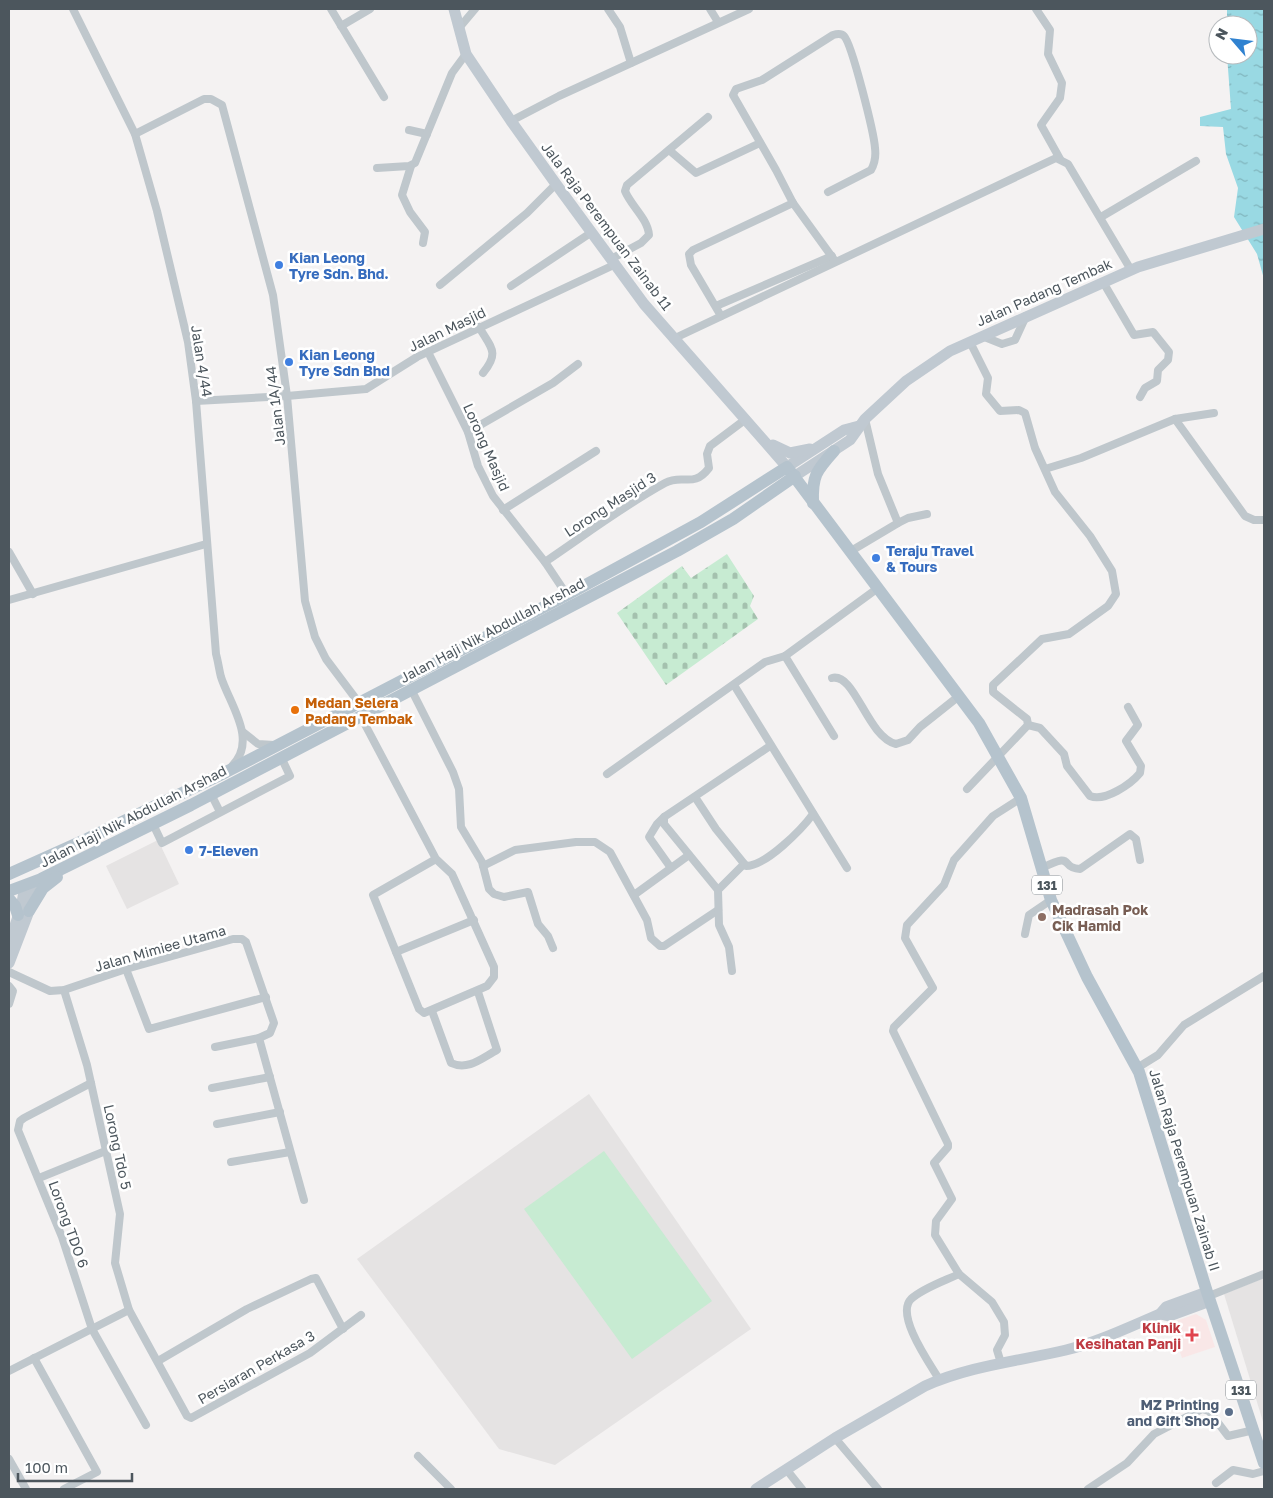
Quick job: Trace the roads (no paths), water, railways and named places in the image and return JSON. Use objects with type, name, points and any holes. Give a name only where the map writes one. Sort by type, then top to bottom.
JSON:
[{"type":"main road","name":"Jala Raja Perempuan Zainab 11","points":[[454,9],[466,54],[510,121],[673,339],[767,442],[791,472]]},
{"type":"main road","name":"Jalan Padang Tembak","points":[[791,472],[829,448],[850,440],[862,422],[906,381],[926,366],[970,342],[1131,270],[1187,251],[1264,229]]},
{"type":"main road","points":[[767,442],[790,453],[829,448]]},
{"type":"main road","points":[[814,504],[812,484],[829,448]]},
{"type":"main road","name":"Jalan Haji Nik Abdullah Arshad","points":[[9,891],[77,862],[281,757],[359,709],[791,472]]},
{"type":"main road","name":"Jalan Haji Nik Abdullah Arshad","points":[[9,874],[87,839],[226,772],[276,744],[411,689],[677,551],[733,518],[791,472]]},
{"type":"main road","name":"Jalan Raja Perempuan Zainab II","points":[[791,472],[959,696],[999,756],[1021,798],[1051,900],[1087,977],[1137,1068],[1264,1463]]},
{"type":"main road","points":[[9,963],[24,913],[29,882],[38,869],[87,839]]},
{"type":"main road","points":[[9,942],[24,913],[43,888],[77,862]]},
{"type":"main road","points":[[9,880],[29,882]]},
{"type":"main road","points":[[9,899],[24,913]]},
{"type":"main road","points":[[756,1489],[899,1400],[939,1379],[1001,1363],[1068,1350],[1160,1314],[1168,1316],[1209,1296]]},
{"type":"street","name":"Jalan 4/44","points":[[73,9],[135,134],[157,211],[188,342],[196,401],[216,654],[221,677],[243,732]]},
{"type":"street","points":[[331,9],[384,97]]},
{"type":"street","points":[[341,26],[370,9]]},
{"type":"street","points":[[460,28],[476,9]]},
{"type":"street","points":[[608,9],[620,27],[631,63]]},
{"type":"street","points":[[710,9],[718,22]]},
{"type":"street","points":[[510,121],[749,9]]},
{"type":"street","points":[[1036,9],[1050,30],[1048,54],[1062,83],[1060,98],[1041,125],[1060,159],[1068,164],[1131,270]]},
{"type":"street","points":[[828,192],[871,170],[875,163],[873,138],[858,78],[843,36],[833,35],[762,80],[736,88],[733,95],[793,203],[834,259]]},
{"type":"street","points":[[423,243],[425,232],[410,212],[402,195],[411,166],[416,162],[452,73],[466,54]]},
{"type":"street","name":"Jalan 1A/44","points":[[135,134],[204,99],[216,100],[222,105],[273,295],[287,396],[305,601],[319,644],[359,709],[436,858],[452,874],[474,920],[494,967],[494,977],[487,986],[478,992]]},
{"type":"street","points":[[708,117],[668,150],[696,173],[760,143]]},
{"type":"street","points":[[409,130],[427,134]]},
{"type":"street","name":"Jalan Masjid","points":[[196,401],[287,396],[366,388],[417,357],[614,261],[648,238],[649,229],[625,191],[627,185],[668,150]]},
{"type":"street","points":[[673,339],[834,259],[1050,160],[1060,159]]},
{"type":"street","points":[[1100,217],[1196,161]]},
{"type":"street","points":[[377,168],[411,166]]},
{"type":"street","points":[[440,285],[527,213],[556,184]]},
{"type":"street","points":[[721,316],[688,258],[693,250],[793,203]]},
{"type":"street","points":[[511,286],[592,232]]},
{"type":"street","points":[[716,306],[834,259]]},
{"type":"street","points":[[1103,282],[1134,335],[1153,332],[1169,352],[1168,360],[1158,370],[1157,381],[1144,388],[1140,397]]},
{"type":"street","points":[[982,336],[1002,344],[1015,340],[1026,316]]},
{"type":"street","points":[[479,327],[494,352],[493,361],[483,373]]},
{"type":"street","points":[[970,342],[989,381],[986,394],[1000,411],[1019,410],[1025,413],[1045,469],[1062,504],[1090,536],[1112,571],[1116,594],[1108,606],[1069,634],[1042,639],[993,686],[993,692],[1027,719],[1028,724]]},
{"type":"street","name":"Lorong Masjid","points":[[428,352],[468,432],[478,466],[503,510],[546,562],[567,595]]},
{"type":"street","points":[[468,432],[553,383],[578,364]]},
{"type":"street","points":[[1045,469],[1081,458],[1175,419],[1214,413]]},
{"type":"street","name":"Lorong Masjid 3","points":[[546,562],[618,511],[666,482],[676,478],[692,481],[697,479],[709,468],[707,454],[710,446],[746,419]]},
{"type":"street","points":[[1175,419],[1245,516],[1254,520],[1264,520]]},
{"type":"street","points":[[862,422],[878,474],[898,523]]},
{"type":"street","points":[[503,510],[596,451]]},
{"type":"street","points":[[851,551],[908,518],[927,514]]},
{"type":"street","points":[[9,600],[206,544]]},
{"type":"street","points":[[9,552],[33,594]]},
{"type":"street","points":[[607,774],[765,662],[785,656],[878,588]]},
{"type":"street","points":[[785,656],[834,736]]},
{"type":"street","points":[[832,678],[837,676],[844,679],[860,703],[873,728],[884,738],[896,744],[908,740],[920,727],[959,696]]},
{"type":"street","points":[[734,685],[847,868]]},
{"type":"street","points":[[411,689],[453,772],[459,789],[462,827],[474,846],[490,889],[494,894],[504,898],[523,891],[530,895],[538,922],[548,936],[553,948]]},
{"type":"street","points":[[1028,724],[1040,728],[1064,754],[1067,766],[1090,796],[1100,798],[1108,795],[1140,773],[1141,766],[1126,741],[1138,725],[1128,707]]},
{"type":"street","points":[[967,789],[1028,724]]},
{"type":"street","points":[[243,732],[258,744],[276,744]]},
{"type":"street","points":[[226,772],[241,755],[244,744],[243,732]]},
{"type":"street","points":[[671,868],[649,837],[664,817],[770,746]]},
{"type":"street","points":[[153,824],[162,843],[290,776],[281,757]]},
{"type":"street","points":[[211,794],[220,812]]},
{"type":"street","points":[[695,797],[744,864]]},
{"type":"street","points":[[1001,1363],[997,1350],[1004,1335],[1004,1322],[992,1302],[958,1274],[935,1235],[936,1221],[951,1203],[951,1196],[934,1166],[935,1160],[948,1148],[948,1144],[892,1031],[933,988],[907,942],[905,933],[907,924],[945,883],[954,860],[992,816],[1021,798]]},
{"type":"street","points":[[718,890],[744,864],[754,864],[791,840],[814,814]]},
{"type":"street","points":[[664,817],[664,824],[718,890],[719,925],[729,947],[732,972]]},
{"type":"street","points":[[1042,868],[1060,859],[1066,860],[1074,868],[1080,869],[1130,834],[1136,839],[1140,860]]},
{"type":"street","points":[[483,866],[515,850],[582,841],[595,842],[610,852],[647,920],[651,938],[660,946],[664,946],[718,910]]},
{"type":"street","points":[[634,896],[690,855]]},
{"type":"street","points":[[432,1011],[451,1063],[458,1066],[468,1066],[497,1050],[478,992],[432,1011],[424,1013],[419,1009],[373,895],[436,858]]},
{"type":"street","points":[[1025,934],[1029,915],[1051,900]]},
{"type":"street","points":[[396,952],[474,920]]},
{"type":"street","name":"Jalan Mimiee Utama","points":[[9,972],[50,991],[64,990],[126,969],[233,939],[242,939],[246,942],[274,1023],[270,1033],[259,1038]]},
{"type":"street","points":[[126,969],[149,1029],[266,997]]},
{"type":"street","points":[[1137,1068],[1158,1055],[1184,1025],[1264,976]]},
{"type":"street","points":[[9,986],[13,991],[9,1004]]},
{"type":"street","name":"Lorong Tdo 5","points":[[64,990],[108,1150],[120,1214],[115,1263],[129,1310]]},
{"type":"street","points":[[216,1046],[259,1038],[304,1200]]},
{"type":"street","points":[[212,1088],[270,1077]]},
{"type":"street","name":"Lorong TDO 6","points":[[91,1083],[24,1118],[20,1121],[18,1130],[62,1237],[92,1329],[146,1425]]},
{"type":"street","points":[[217,1124],[280,1112]]},
{"type":"street","points":[[39,1178],[108,1150]]},
{"type":"street","points":[[231,1162],[290,1152]]},
{"type":"street","points":[[939,1379],[911,1330],[906,1310],[910,1300],[917,1294],[958,1274]]},
{"type":"street","points":[[1209,1296],[1264,1274]]},
{"type":"street","points":[[158,1361],[247,1309],[316,1278],[343,1329]]},
{"type":"street","points":[[9,1360],[11,1370],[129,1310]]},
{"type":"street","name":"Persiaran Perkasa 3","points":[[129,1310],[190,1418],[310,1353],[362,1315]]},
{"type":"street","points":[[34,1358],[97,1472],[64,1489]]},
{"type":"street","points":[[1088,1489],[1127,1463],[1154,1434],[1202,1409],[1209,1411],[1228,1436],[1254,1430]]},
{"type":"street","points":[[836,1438],[878,1489]]},
{"type":"street","points":[[418,1456],[451,1489]]},
{"type":"street","points":[[9,1459],[26,1489]]},
{"type":"street","points":[[786,1469],[802,1489]]},
{"type":"street","points":[[1216,1483],[1233,1470],[1253,1474],[1264,1471]]},
{"type":"water","points":[[1227,9],[1264,9],[1264,279],[1257,254],[1234,217],[1238,188],[1226,154],[1223,127],[1200,126],[1200,117],[1231,109],[1228,65],[1258,65],[1258,15],[1227,15]]},
{"type":"place","name":"Kian Leong Tyre Sdn. Bhd.","points":[[279,265]]},
{"type":"place","name":"Kian Leong Tyre Sdn Bhd","points":[[289,362]]},
{"type":"place","name":"Teraju Travel & Tours","points":[[876,558]]},
{"type":"place","name":"Medan Selera Padang Tembak","points":[[295,710]]},
{"type":"place","name":"7-Eleven","points":[[189,850]]},
{"type":"place","name":"Madrasah Pok Cik Hamid","points":[[1042,917]]},
{"type":"place","name":"Klinik Kesihatan Panji","points":[[1192,1335]]},
{"type":"place","name":"MZ Printing and Gift Shop","points":[[1229,1412]]}]
